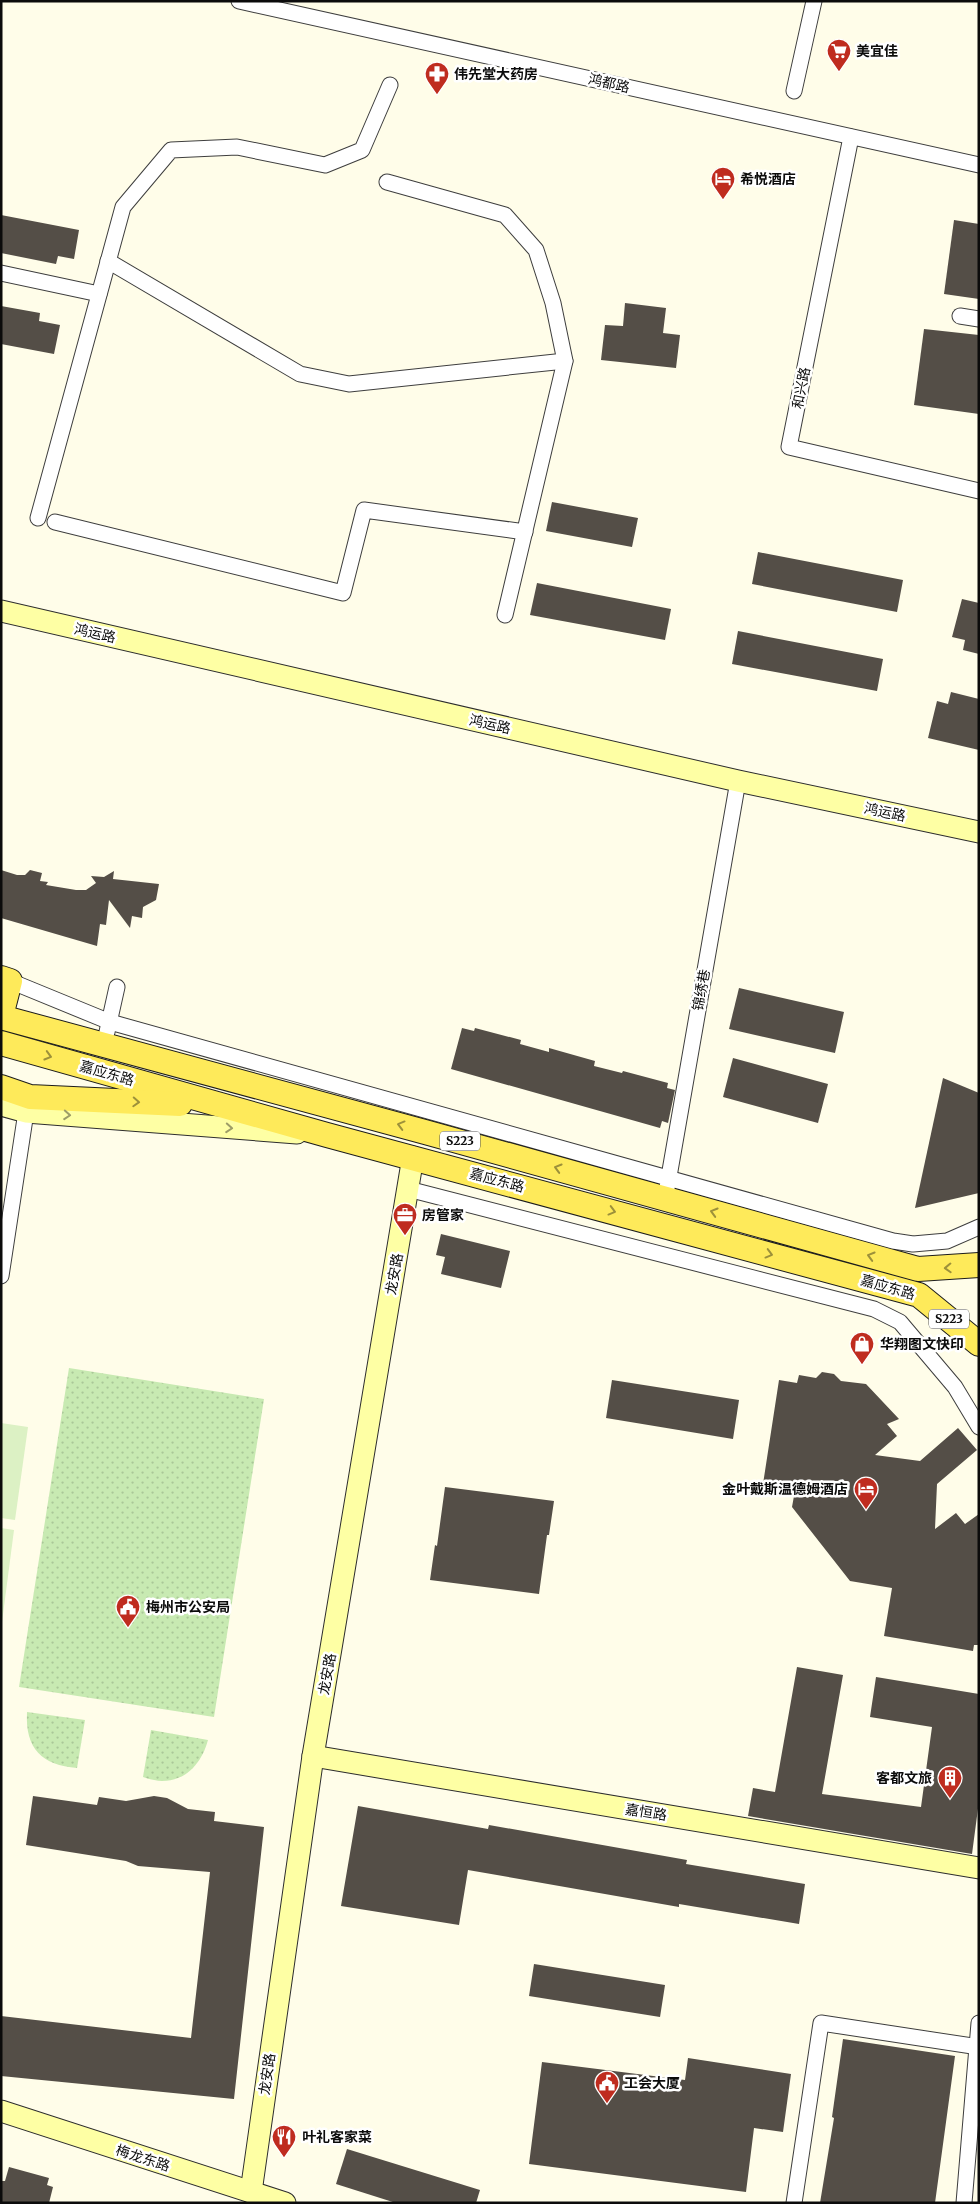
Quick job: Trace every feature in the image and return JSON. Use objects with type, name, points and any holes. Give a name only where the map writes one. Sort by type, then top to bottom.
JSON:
[{"type":"main road","points":[[1,1017],[6,980]]},
{"type":"main road","name":"嘉应东路","points":[[1,1017],[104,1046],[667,1188],[918,1269],[979,1265]]},
{"type":"main road","name":"嘉应东路","points":[[1,1043],[327,1135],[919,1295],[979,1344]]},
{"type":"main road","points":[[1,1088],[30,1097],[222,1106]]},
{"type":"street","name":"鸿都路","points":[[239,1],[979,165]]},
{"type":"street","points":[[794,91],[814,1]]},
{"type":"street","points":[[38,518],[123,207],[170,150],[237,147],[325,165],[362,150],[390,85]]},
{"type":"street","name":"和兴路","points":[[851,137],[789,447],[979,491]]},
{"type":"street","points":[[387,182],[505,215],[536,250],[553,303],[565,361],[505,615]]},
{"type":"street","points":[[108,261],[300,374],[349,384],[565,361]]},
{"type":"street","points":[[1,273],[99,294]]},
{"type":"street","points":[[960,316],[979,319]]},
{"type":"street","points":[[55,522],[343,593],[364,510],[525,532]]},
{"type":"street","name":"鸿运路","points":[[1,611],[738,781],[979,832]]},
{"type":"street","name":"锦绣巷","points":[[667,1188],[738,781]]},
{"type":"street","points":[[6,980],[110,1022],[667,1188],[913,1244],[947,1241],[979,1228]]},
{"type":"street","points":[[104,1046],[117,988]]},
{"type":"street","points":[[1,1105],[26,1112],[327,1135]]},
{"type":"street","points":[[1,1276],[26,1112]]},
{"type":"street","name":"龙安路","points":[[236,2194],[313,1756],[413,1157]]},
{"type":"street","points":[[408,1189],[874,1309],[900,1322],[955,1387],[979,1427]]},
{"type":"street","name":"嘉恒路","points":[[313,1756],[979,1868]]},
{"type":"street","points":[[964,2203],[979,2023]]},
{"type":"street","points":[[794,2203],[821,2024],[977,2047]]},
{"type":"street","name":"梅龙东路","points":[[1,2111],[236,2194],[285,2203]]},
{"type":"green space","points":[[69,1368],[264,1399],[214,1717],[19,1687]]},
{"type":"green space","points":[[1,1423],[28,1427],[15,1520],[1,1518]]},
{"type":"green space","points":[[1,1528],[14,1530],[2,1622],[1,1622]]},
{"type":"green space","points":[[27,1712],[85,1720],[77,1768],[54,1763],[38,1753],[29,1736]]},
{"type":"green space","points":[[151,1730],[208,1740],[202,1756],[186,1774],[171,1780],[155,1780],[143,1777]]},
{"type":"building","points":[[1,215],[79,230],[74,259],[58,256],[56,264],[1,253]]},
{"type":"building","points":[[954,220],[979,224],[979,299],[944,294]]},
{"type":"building","points":[[625,303],[666,308],[663,333],[680,335],[676,368],[601,360],[605,325],[623,326]]},
{"type":"building","points":[[1,306],[40,313],[39,321],[60,325],[54,354],[1,344]]},
{"type":"building","points":[[924,329],[979,335],[979,414],[914,405]]},
{"type":"building","points":[[552,502],[638,518],[632,547],[546,531]]},
{"type":"building","points":[[758,552],[903,580],[897,612],[752,584]]},
{"type":"building","points":[[537,583],[671,609],[665,640],[530,615]]},
{"type":"building","points":[[962,599],[979,603],[979,654],[963,650],[965,640],[952,637]]},
{"type":"building","points":[[738,631],[883,659],[877,691],[732,664]]},
{"type":"building","points":[[951,692],[979,699],[979,750],[928,738],[937,701],[948,704]]},
{"type":"building","points":[[1,870],[17,875],[25,875],[30,870],[42,873],[40,881],[48,882],[46,885],[76,890],[86,890],[96,883],[91,876],[104,877],[114,871],[113,879],[159,884],[156,900],[143,907],[142,918],[132,916],[130,928],[109,900],[106,925],[100,924],[97,946],[1,918]]},
{"type":"building","points":[[739,988],[844,1012],[835,1053],[729,1029]]},
{"type":"building","points":[[462,1028],[474,1031],[475,1028],[521,1040],[520,1044],[549,1052],[549,1048],[595,1061],[594,1066],[622,1073],[623,1071],[668,1083],[667,1088],[675,1090],[668,1123],[662,1121],[660,1128],[451,1069]]},
{"type":"building","points":[[733,1058],[828,1084],[818,1123],[723,1097]]},
{"type":"building","points":[[943,1078],[979,1093],[979,1193],[915,1208]]},
{"type":"building","points":[[441,1234],[510,1251],[501,1288],[441,1274],[445,1257],[436,1255]]},
{"type":"building","name":"金叶戴斯温德姆酒店","points":[[822,1372],[834,1374],[841,1381],[866,1384],[899,1419],[887,1424],[897,1436],[875,1455],[920,1461],[958,1428],[977,1450],[937,1484],[935,1529],[956,1513],[965,1524],[979,1514],[979,1645],[974,1645],[973,1651],[884,1636],[892,1588],[850,1581],[792,1507],[794,1496],[768,1491],[763,1484],[779,1380],[797,1383],[799,1375],[816,1378]]},
{"type":"building","points":[[612,1380],[739,1400],[733,1439],[606,1418]]},
{"type":"building","points":[[445,1487],[554,1501],[539,1594],[430,1580]]},
{"type":"building","points":[[797,1667],[843,1675],[822,1794],[921,1807],[932,1727],[870,1717],[876,1677],[979,1694],[979,1801],[972,1854],[748,1816],[753,1788],[775,1792]]},
{"type":"building","points":[[33,1796],[97,1805],[99,1797],[126,1801],[154,1796],[167,1798],[188,1809],[215,1812],[214,1821],[264,1827],[234,2099],[1,2076],[1,2016],[191,2038],[210,1872],[138,1866],[126,1861],[26,1845]]},
{"type":"building","points":[[358,1806],[488,1829],[489,1825],[687,1860],[686,1864],[805,1884],[799,1924],[679,1904],[679,1907],[468,1870],[459,1925],[341,1906]]},
{"type":"building","points":[[534,1964],[665,1985],[660,2017],[529,1996]]},
{"type":"building","points":[[843,2039],[955,2056],[935,2203],[820,2203],[834,2118],[832,2117]]},
{"type":"building","name":"工会大厦","points":[[688,2058],[791,2074],[783,2132],[754,2128],[746,2192],[529,2164],[542,2062],[685,2080]]},
{"type":"building","points":[[347,2149],[480,2190],[476,2203],[396,2203],[336,2184]]},
{"type":"building","points":[[9,2167],[49,2178],[47,2185],[53,2187],[49,2203],[1,2203],[1,2181],[5,2181]]},
{"type":"place","name":"美宜佳","points":[[839,72]]},
{"type":"place","name":"伟先堂大药房","points":[[437,95]]},
{"type":"place","name":"希悦酒店","points":[[723,200]]},
{"type":"place","name":"房管家","points":[[405,1236]]},
{"type":"place","name":"华翔图文快印","points":[[862,1365]]},
{"type":"place","name":"金叶戴斯温德姆酒店","points":[[866,1510]]},
{"type":"place","name":"梅州市公安局","points":[[128,1628]]},
{"type":"place","name":"客都文旅","points":[[950,1799]]},
{"type":"place","name":"工会大厦","points":[[607,2104]]},
{"type":"place","name":"叶礼客家菜","points":[[284,2158]]}]
